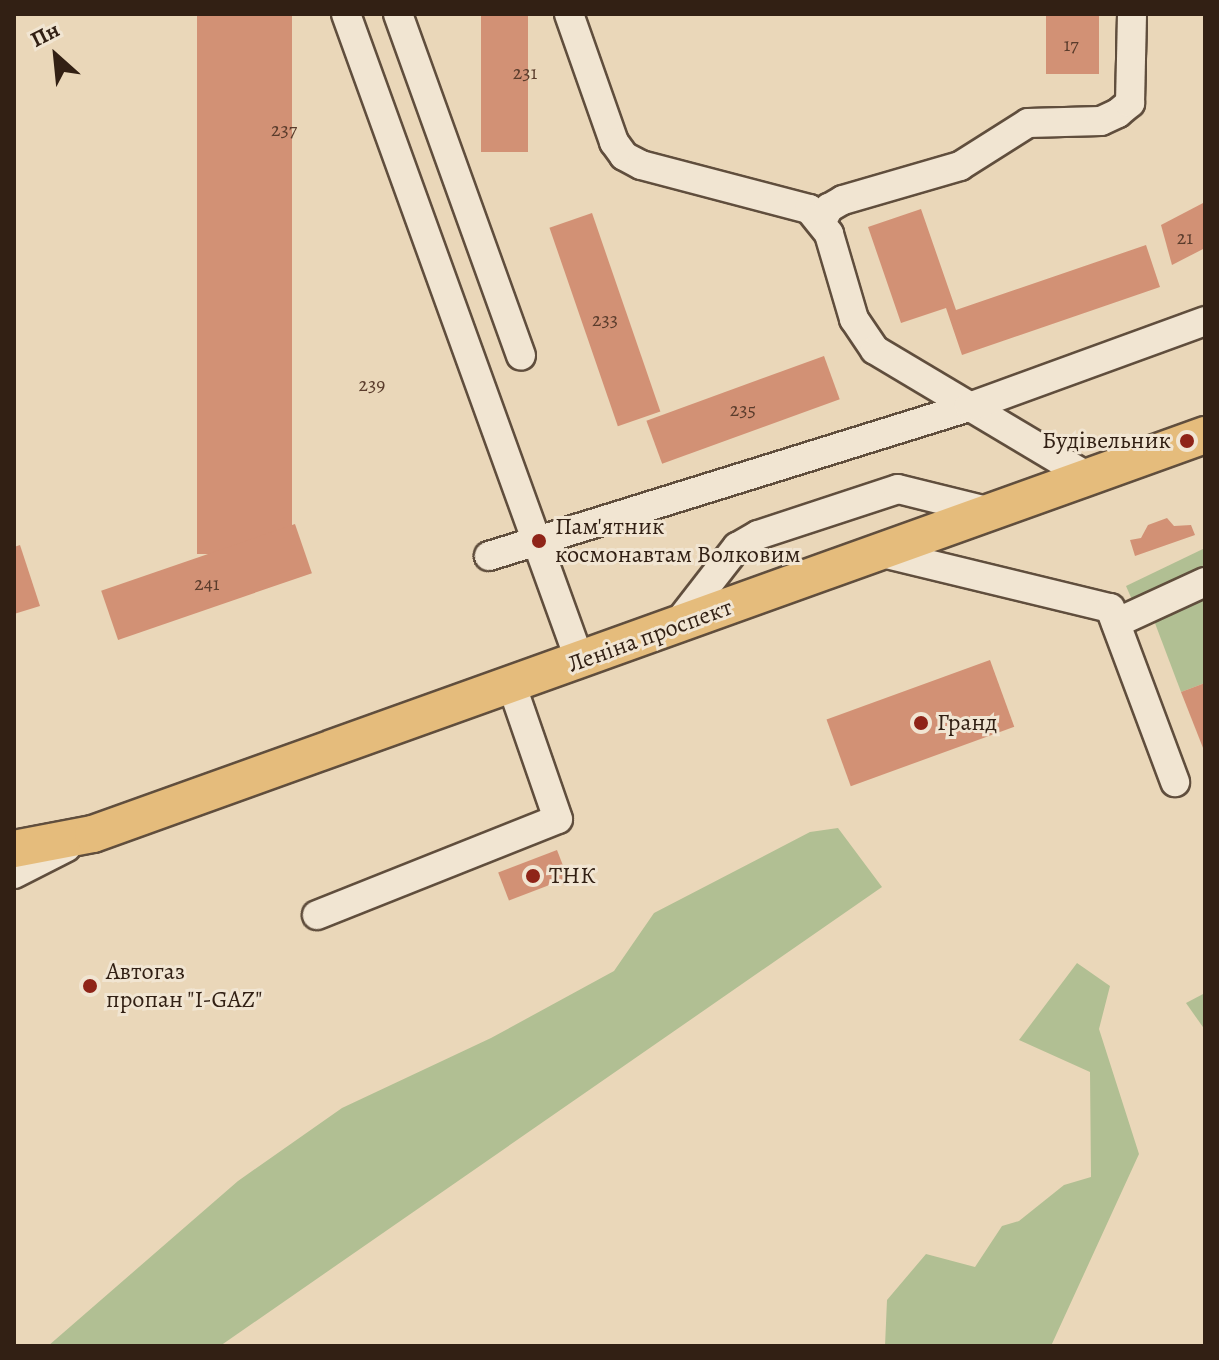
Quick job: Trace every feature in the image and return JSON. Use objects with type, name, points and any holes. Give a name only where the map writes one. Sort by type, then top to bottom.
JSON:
[{"type":"main road","name":"Леніна проспект","points":[[14,849],[93,834],[1205,435]]},
{"type":"street","points":[[346,14],[580,661]]},
{"type":"street","points":[[398,14],[521,355]]},
{"type":"street","points":[[569,14],[614,142],[624,156],[641,165],[809,209],[822,221],[862,335],[884,356],[1086,476]]},
{"type":"street","points":[[822,221],[829,208],[843,200],[960,166],[1028,123],[1101,121],[1118,113],[1130,103],[1132,14]]},
{"type":"street","points":[[489,556],[969,407],[1204,323]]},
{"type":"street","points":[[674,628],[737,547],[758,535],[898,489],[987,511]]},
{"type":"street","points":[[878,552],[1110,608],[1175,782]]},
{"type":"street","points":[[1116,623],[1205,582]]},
{"type":"street","points":[[317,915],[558,819],[512,686]]},
{"type":"street","points":[[14,874],[93,834]]},
{"type":"green space","points":[[1205,548],[1205,572],[1133,602],[1126,586]]},
{"type":"green space","points":[[1205,584],[1205,683],[1181,692],[1150,610]]},
{"type":"green space","points":[[838,828],[882,887],[220,1346],[48,1346],[238,1181],[342,1108],[491,1038],[614,971],[654,913],[810,832]]},
{"type":"green space","points":[[1077,963],[1110,986],[1099,1029],[1139,1154],[1051,1346],[885,1346],[887,1300],[926,1254],[975,1267],[1002,1226],[1019,1221],[1064,1185],[1091,1177],[1090,1072],[1019,1040]]},
{"type":"green space","points":[[1205,993],[1205,1030],[1186,1003]]},
{"type":"building","points":[[197,14],[292,14],[292,554],[197,554]]},
{"type":"building","points":[[481,14],[528,14],[528,152],[481,152]]},
{"type":"building","points":[[1046,14],[1099,14],[1099,74],[1046,74]]},
{"type":"building","points":[[1205,202],[1205,248],[1172,265],[1161,225]]},
{"type":"building","points":[[921,209],[956,310],[1146,245],[1160,287],[962,355],[946,308],[901,323],[868,227]]},
{"type":"building","points":[[592,213],[660,412],[618,426],[549,228]]},
{"type":"building","points":[[824,356],[840,399],[662,464],[646,421]]},
{"type":"building","points":[[1167,518],[1174,526],[1191,525],[1195,535],[1135,556],[1130,540],[1141,538],[1148,525]]},
{"type":"building","points":[[295,524],[312,573],[118,640],[101,591]]},
{"type":"building","points":[[20,545],[40,606],[14,614],[14,547]]},
{"type":"building","name":"Гранд","points":[[990,660],[1014,727],[851,786],[826,720]]},
{"type":"building","points":[[1205,683],[1205,753],[1181,692]]},
{"type":"building","name":"ТНК","points":[[557,850],[568,878],[509,901],[498,873]]},
{"type":"place","name":"Будівельник","points":[[1187,441]]},
{"type":"place","name":"Пам'ятник космонавтам Волковим","points":[[539,541]]},
{"type":"place","name":"Гранд","points":[[921,723]]},
{"type":"place","name":"ТНК","points":[[533,876]]},
{"type":"place","name":"Автогаз пропан \"I-GAZ\"","points":[[90,986]]}]
